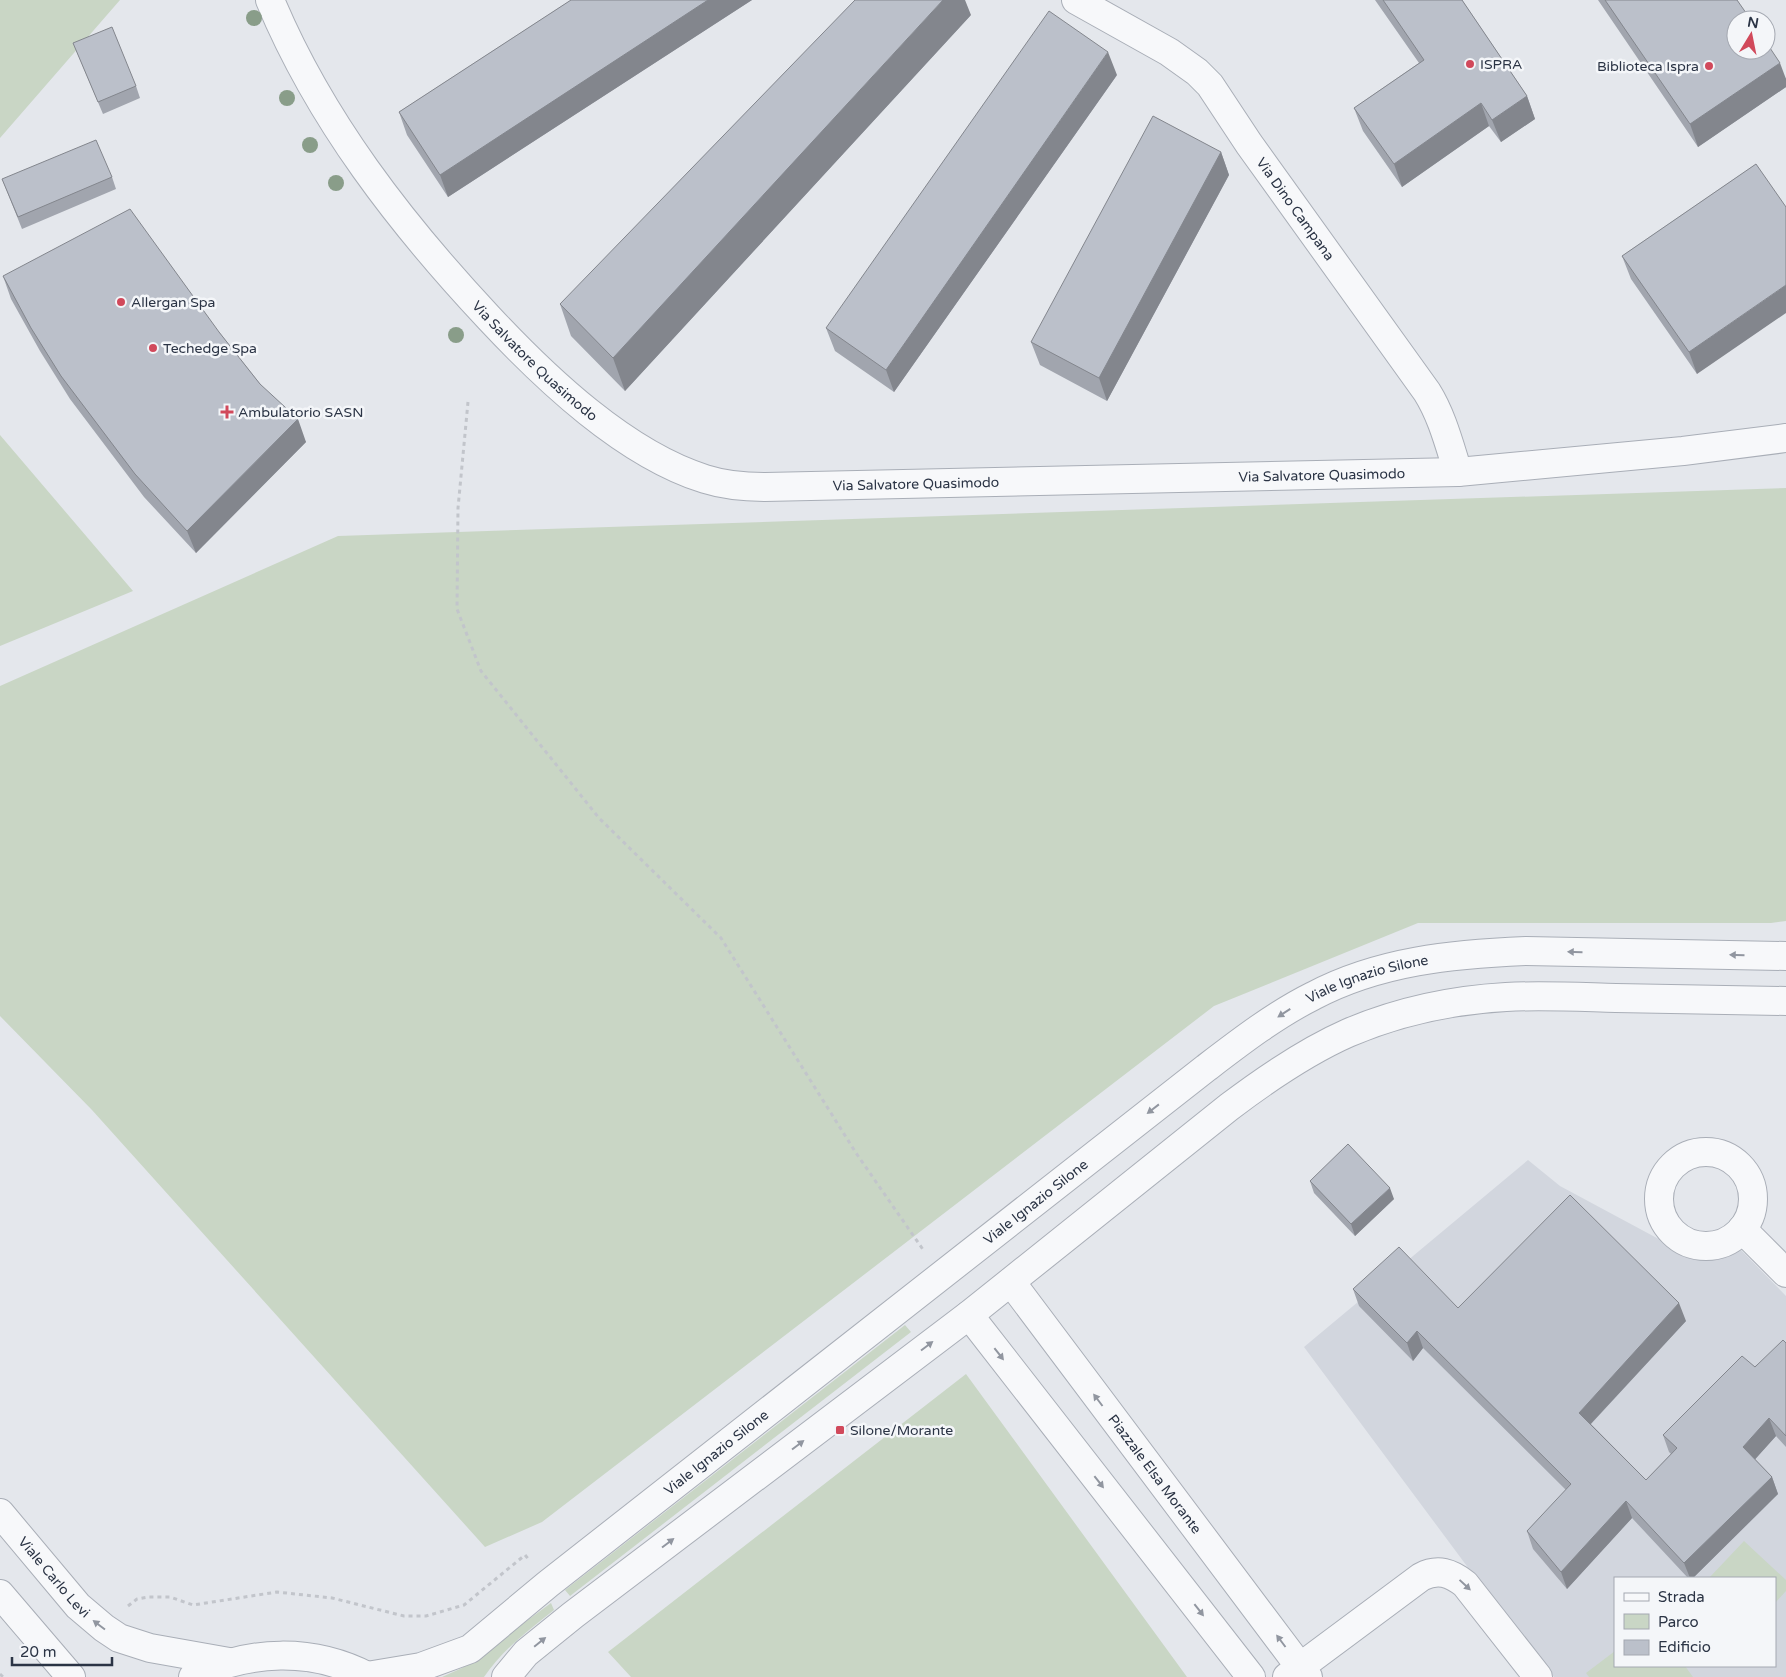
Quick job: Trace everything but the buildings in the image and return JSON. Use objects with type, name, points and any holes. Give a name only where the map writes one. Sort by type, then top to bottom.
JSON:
[{"type":"street","name":"Via Salvatore Quasimodo","points":[[270,0],[311,83],[360,164],[408,227],[470,298],[516,347],[566,393],[634,445],[657,458],[704,478],[728,484],[764,487],[1458,472],[1683,451],[1786,438]]},
{"type":"street","name":"Via Dino Campana","points":[[1076,0],[1169,52],[1197,72],[1210,85],[1427,392],[1443,423],[1458,472]]},
{"type":"street","name":"Viale Ignazio Silone","points":[[368,1676],[421,1667],[470,1649],[556,1578],[1206,1068],[1255,1032],[1315,995],[1346,981],[1397,965],[1423,959],[1487,952],[1526,951],[1786,956]]},
{"type":"street","points":[[506,1677],[526,1653],[573,1615],[969,1315],[1253,1089],[1307,1054],[1348,1033],[1394,1017],[1443,1005],[1506,997],[1786,1001]]},
{"type":"street","points":[[1742,1229],[1786,1273]]},
{"type":"street","name":"Piazzale Elsa Morante","points":[[1011,1282],[1298,1674],[1421,1577],[1438,1572],[1456,1577],[1465,1584],[1538,1677]]},
{"type":"street","points":[[969,1315],[1251,1677]]},
{"type":"street","name":"Viale Carlo Levi","points":[[0,1514],[78,1606],[119,1638],[150,1648],[229,1662]]},
{"type":"street","points":[[0,1594],[71,1677]]},
{"type":"street","points":[[193,1677],[229,1662],[264,1655],[299,1655],[334,1663],[368,1676]]},
{"type":"path","points":[[468,402],[458,508],[457,609],[481,671],[599,818],[721,938],[856,1153],[929,1258]]},
{"type":"path","points":[[125,1608],[136,1599],[148,1597],[170,1597],[193,1604],[277,1592],[332,1598],[404,1616],[426,1616],[464,1605],[525,1555]]},
{"type":"path","points":[[0,1674],[3,1677]]},
{"type":"shaded area","points":[[1528,1160],[1560,1186],[1668,1244],[1693,1253],[1740,1249],[1786,1296],[1786,1677],[1554,1677],[1504,1616],[1304,1347]]},
{"type":"green space","points":[[0,0],[120,0],[0,138]]},
{"type":"green space","points":[[0,435],[133,591],[0,646]]},
{"type":"green space","points":[[1786,488],[1786,921],[1771,923],[1418,923],[1214,1006],[542,1522],[485,1547],[92,1110],[0,1016],[0,686],[338,536]]},
{"type":"green space","points":[[905,1325],[911,1332],[570,1596],[565,1590]]},
{"type":"green space","points":[[966,1374],[1187,1677],[631,1677],[608,1652]]},
{"type":"green space","points":[[1744,1541],[1786,1580],[1786,1591],[1776,1602],[1776,1577],[1710,1577]]},
{"type":"green space","points":[[551,1603],[554,1610],[507,1649],[484,1677],[442,1677],[462,1668]]},
{"type":"green space","points":[[1614,1652],[1614,1667],[1686,1667],[1693,1677],[1589,1677],[1586,1673]]},
{"type":"place","name":"ISPRA","points":[[1470,64]]},
{"type":"place","name":"Biblioteca Ispra","points":[[1709,66]]},
{"type":"place","name":"Allergan Spa","points":[[121,302]]},
{"type":"place","name":"Techedge Spa","points":[[153,348]]},
{"type":"place","name":"Ambulatorio SASN","points":[[227,412]]},
{"type":"place","name":"Silone/Morante","points":[[840,1430]]}]
